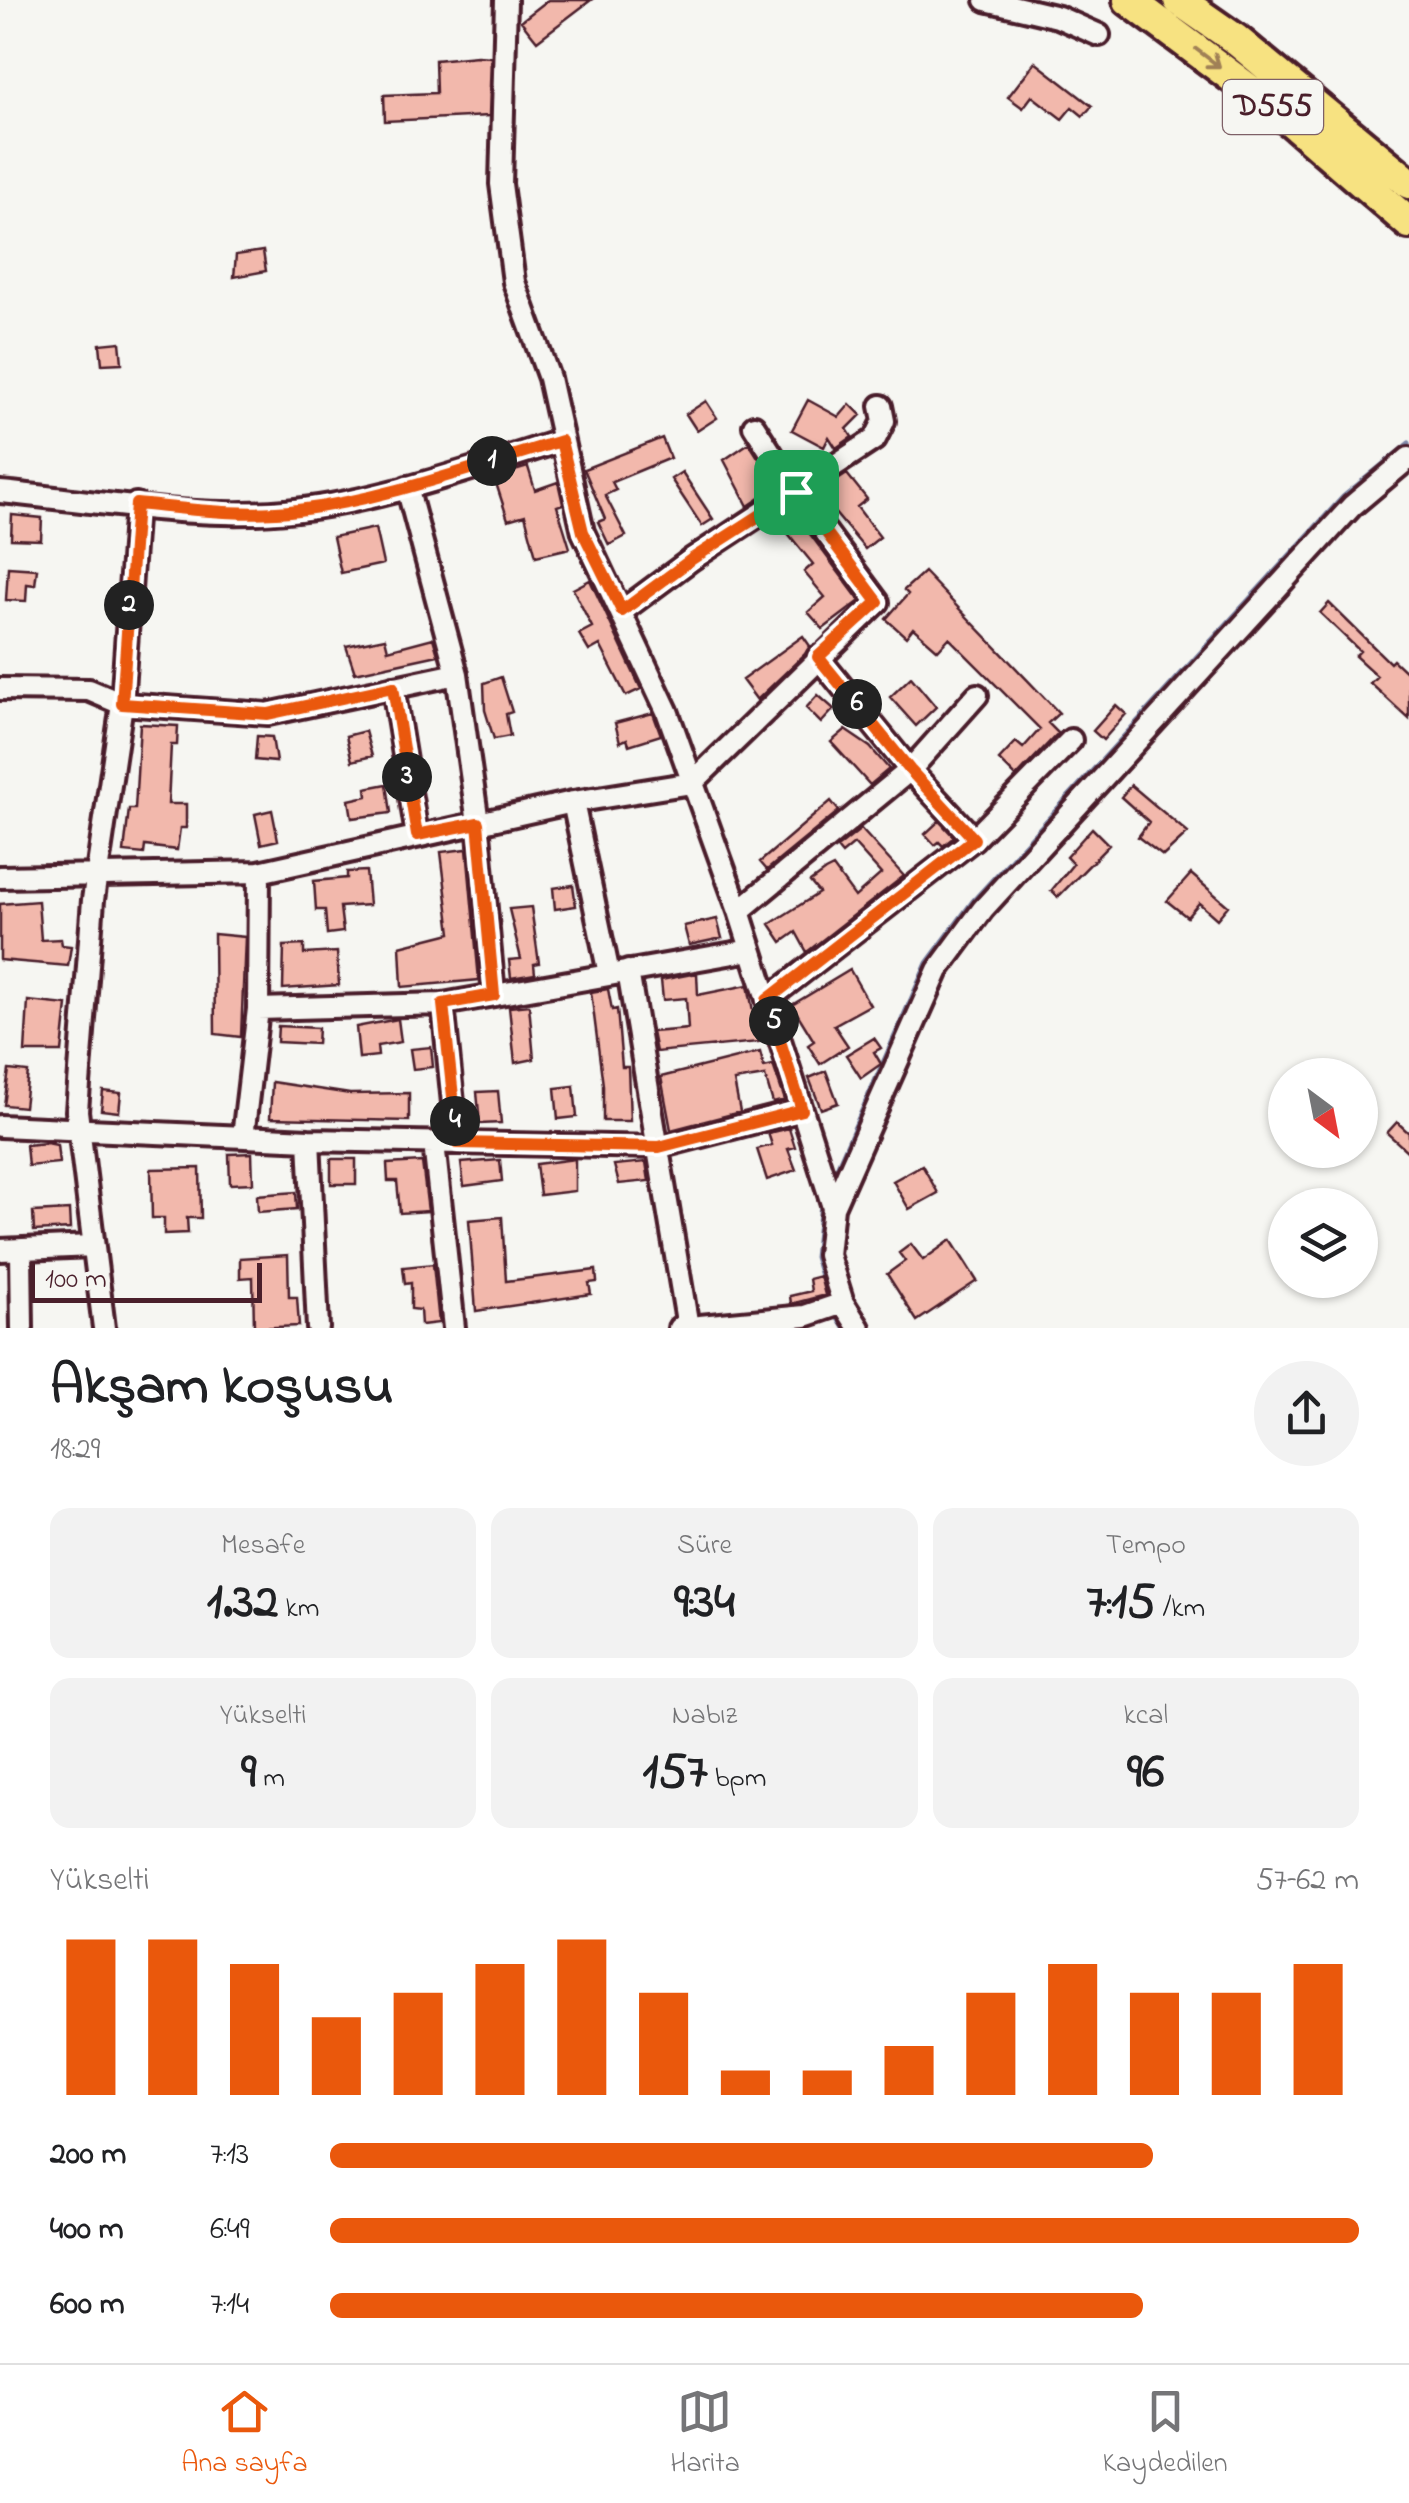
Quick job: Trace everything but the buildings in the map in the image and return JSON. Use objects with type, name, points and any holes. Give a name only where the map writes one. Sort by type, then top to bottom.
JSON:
[{"type":"highway","name":"D555","points":[[1129,0],[1290,121],[1409,222]]},
{"type":"highway","name":"D555","points":[[1180,0],[1409,183]]},
{"type":"street","points":[[506,0],[501,184],[508,254],[522,311],[549,378],[583,532],[667,711],[739,911],[834,1207]]},
{"type":"street","points":[[986,0],[1058,16],[1099,35]]},
{"type":"street","points":[[622,611],[704,550],[876,439],[884,420],[880,406]]},
{"type":"street","points":[[0,877],[259,872],[573,802],[692,783],[878,602],[796,492],[754,426]]},
{"type":"street","points":[[0,492],[270,512],[332,504],[407,486],[561,441]]},
{"type":"street","points":[[859,1328],[843,1303],[828,1255],[834,1207],[938,970],[983,910],[1352,506],[1409,458]]},
{"type":"street","points":[[407,486],[457,674],[478,823],[494,995]]},
{"type":"street","points":[[104,1328],[77,1129],[93,900],[122,704],[136,504]]},
{"type":"street","points":[[818,657],[910,770],[974,839]]},
{"type":"street","points":[[0,689],[98,691],[122,704],[268,714],[457,674]]},
{"type":"street","points":[[393,687],[417,835]]},
{"type":"street","points":[[739,911],[910,770],[976,695]]},
{"type":"street","points":[[767,1000],[974,839],[1071,740]]},
{"type":"street","points":[[573,802],[619,972],[659,1147],[688,1327]]},
{"type":"street","points":[[243,1138],[258,1009],[259,872]]},
{"type":"street","points":[[258,1009],[443,1004],[750,950]]},
{"type":"street","points":[[443,1004],[458,1143]]},
{"type":"street","points":[[0,1126],[243,1138],[659,1147],[802,1110]]},
{"type":"street","points":[[309,1140],[318,1328]]},
{"type":"street","points":[[434,1142],[454,1328]]},
{"type":"street","points":[[22,1328],[10,1250],[92,1246]]},
{"type":"street","points":[[679,1328],[804,1316],[843,1303]]},
{"type":"waterway","points":[[834,1174],[927,963],[973,901],[1343,497],[1409,443]]},
{"type":"waterway","points":[[821,1204],[815,1257],[827,1295]]},
{"type":"waterway","points":[[833,1311],[844,1328]]},
{"type":"route","points":[[561,441],[583,532],[622,611],[692,559],[796,492],[878,602],[818,657],[910,770],[974,839],[767,1000],[802,1110],[659,1147],[458,1143],[443,1004],[494,995],[478,823],[417,835],[393,687],[268,714],[122,704],[136,504],[235,512],[298,510],[407,486],[561,441]]}]
